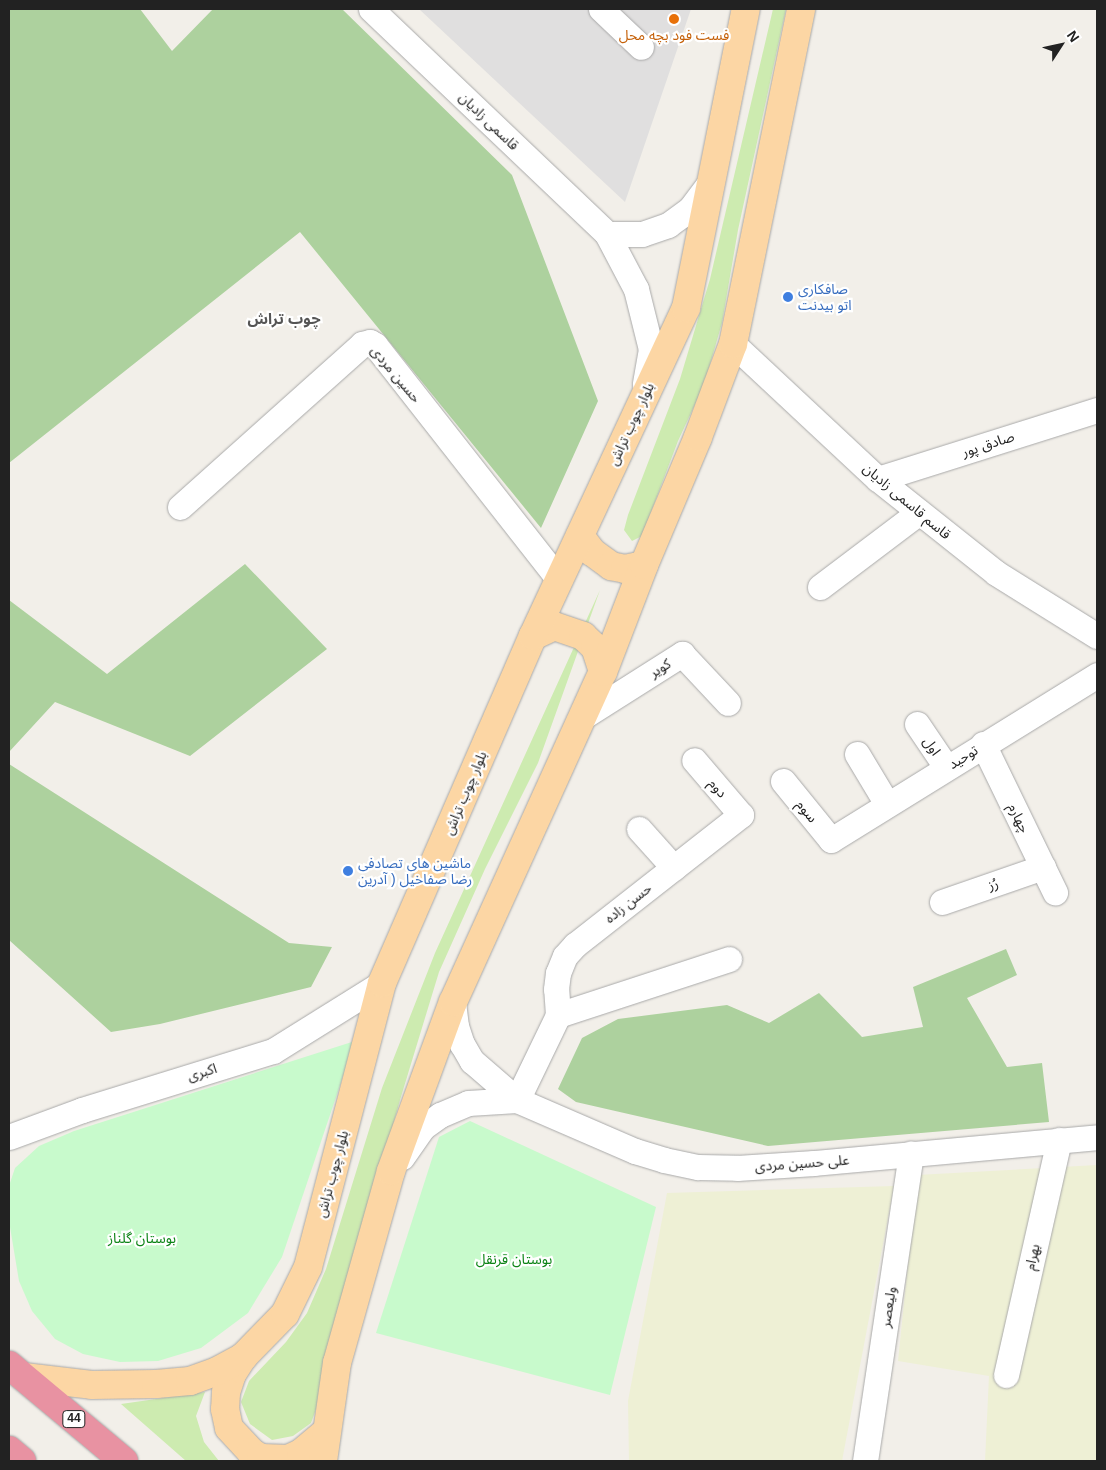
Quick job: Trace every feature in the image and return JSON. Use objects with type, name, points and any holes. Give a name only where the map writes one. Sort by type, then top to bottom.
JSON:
[{"type":"highway","name":"44","points":[[15,1366],[124,1461]]},
{"type":"highway","points":[[9,1450],[22,1461]]},
{"type":"main road","name":"بلوار چوب‌ تراش","points":[[15,1366],[92,1384],[156,1384],[190,1380],[217,1371],[243,1357],[285,1314],[308,1267],[382,983],[533,636],[686,308],[746,9]]},
{"type":"main road","points":[[323,1461],[337,1363],[391,1171],[453,1002],[603,672],[644,565],[698,437],[733,344],[801,9]]},
{"type":"main road","points":[[580,536],[592,552],[611,566],[625,569],[644,565]]},
{"type":"main road","points":[[533,636],[554,626],[583,636],[595,647],[603,672]]},
{"type":"main road","points":[[243,1357],[232,1374],[226,1392],[225,1408],[229,1428],[251,1452],[261,1458],[288,1459],[312,1445],[326,1432]]},
{"type":"street","name":"قاسمی زادیان","points":[[372,9],[607,234],[636,289],[651,350],[641,401]]},
{"type":"street","points":[[601,9],[641,47]]},
{"type":"street","points":[[607,234],[642,234],[668,225],[690,209],[710,182]]},
{"type":"street","name":"حسین مردی","points":[[180,507],[362,344],[370,342],[375,345],[559,580]]},
{"type":"street","name":"قاسم قاسمی زادیان","points":[[733,344],[878,479],[919,512],[996,573],[1097,636]]},
{"type":"street","name":"صادق پور","points":[[878,479],[1097,410]]},
{"type":"street","points":[[820,587],[919,512]]},
{"type":"street","name":"کویر","points":[[581,718],[682,654],[728,703]]},
{"type":"street","name":"توحید","points":[[831,840],[1097,675]]},
{"type":"street","name":"اول","points":[[917,724],[946,767]]},
{"type":"street","name":"چهارم","points":[[983,744],[1055,892]]},
{"type":"street","points":[[857,754],[888,804]]},
{"type":"street","name":"دوم","points":[[694,760],[741,815]]},
{"type":"street","name":"سوم","points":[[783,781],[831,840]]},
{"type":"street","name":"حسن زاده","points":[[558,1015],[556,989],[558,973],[566,956],[575,945],[741,815]]},
{"type":"street","points":[[639,829],[674,868]]},
{"type":"street","name":"رُز","points":[[942,902],[1043,867]]},
{"type":"street","points":[[517,1100],[558,1015],[729,959]]},
{"type":"street","name":"اکبری","points":[[9,1137],[91,1108],[273,1051],[382,983]]},
{"type":"street","name":"علی حسین مردی","points":[[453,1002],[456,1026],[462,1044],[472,1061],[517,1100],[635,1151],[664,1160],[698,1167],[737,1168],[814,1163],[1097,1137]]},
{"type":"street","name":"علی حسین مردی","points":[[391,1171],[422,1128],[440,1114],[468,1103],[517,1100]]},
{"type":"street","name":"بهرام","points":[[1006,1375],[1059,1140]]},
{"type":"street","name":"ولیعصر","points":[[865,1461],[911,1153]]},
{"type":"shaded area","points":[[419,9],[691,9],[625,202]]},
{"type":"green space","points":[[9,9],[140,9],[172,51],[213,9],[342,9],[512,175],[598,401],[541,528],[300,232],[9,463]]},
{"type":"green space","points":[[773,9],[786,9],[738,230],[722,323],[704,385],[678,441],[642,536],[632,541],[624,530],[680,379],[710,279]]},
{"type":"green space","points":[[245,564],[327,649],[190,756],[55,702],[9,752],[9,600],[107,674]]},
{"type":"green space","points":[[600,590],[538,763],[485,869],[439,972],[400,1100],[347,1290],[322,1393],[311,1423],[293,1436],[272,1440],[250,1424],[241,1402],[249,1381],[286,1342],[307,1313],[326,1269],[382,1088],[435,953]]},
{"type":"green space","points":[[9,764],[289,943],[332,947],[311,987],[160,1024],[111,1032],[9,940]]},
{"type":"green space","points":[[1006,949],[1017,975],[967,998],[1007,1067],[1042,1063],[1049,1122],[768,1146],[576,1102],[558,1089],[582,1038],[618,1019],[727,1005],[769,1023],[819,993],[862,1037],[923,1027],[913,987]]},
{"type":"green space","name":"بوستان گلناز","points":[[355,1041],[282,1257],[248,1313],[201,1348],[158,1361],[120,1362],[83,1354],[55,1339],[32,1311],[19,1281],[9,1221],[9,1186],[15,1168],[39,1146],[74,1131]]},
{"type":"green space","name":"بوستان قرنقل","points":[[470,1121],[656,1207],[610,1395],[376,1333],[439,1137]]},
{"type":"green space","points":[[1097,1165],[1097,1461],[985,1461],[989,1376],[898,1361],[917,1175]]},
{"type":"green space","points":[[894,1186],[842,1461],[629,1461],[628,1401],[667,1193]]},
{"type":"green space","points":[[205,1392],[196,1416],[204,1442],[219,1461],[186,1461],[121,1404]]},
{"type":"place","name":"فست فود بچه محل","points":[[674,19]]},
{"type":"place","name":"صافکاری اتو بیدنت","points":[[788,297]]},
{"type":"place","name":"ماشین های تصادفی رضا صفاخیل ( آدرین","points":[[348,871]]},
{"type":"district","name":"چوب تراش","points":[[284,319]]}]
